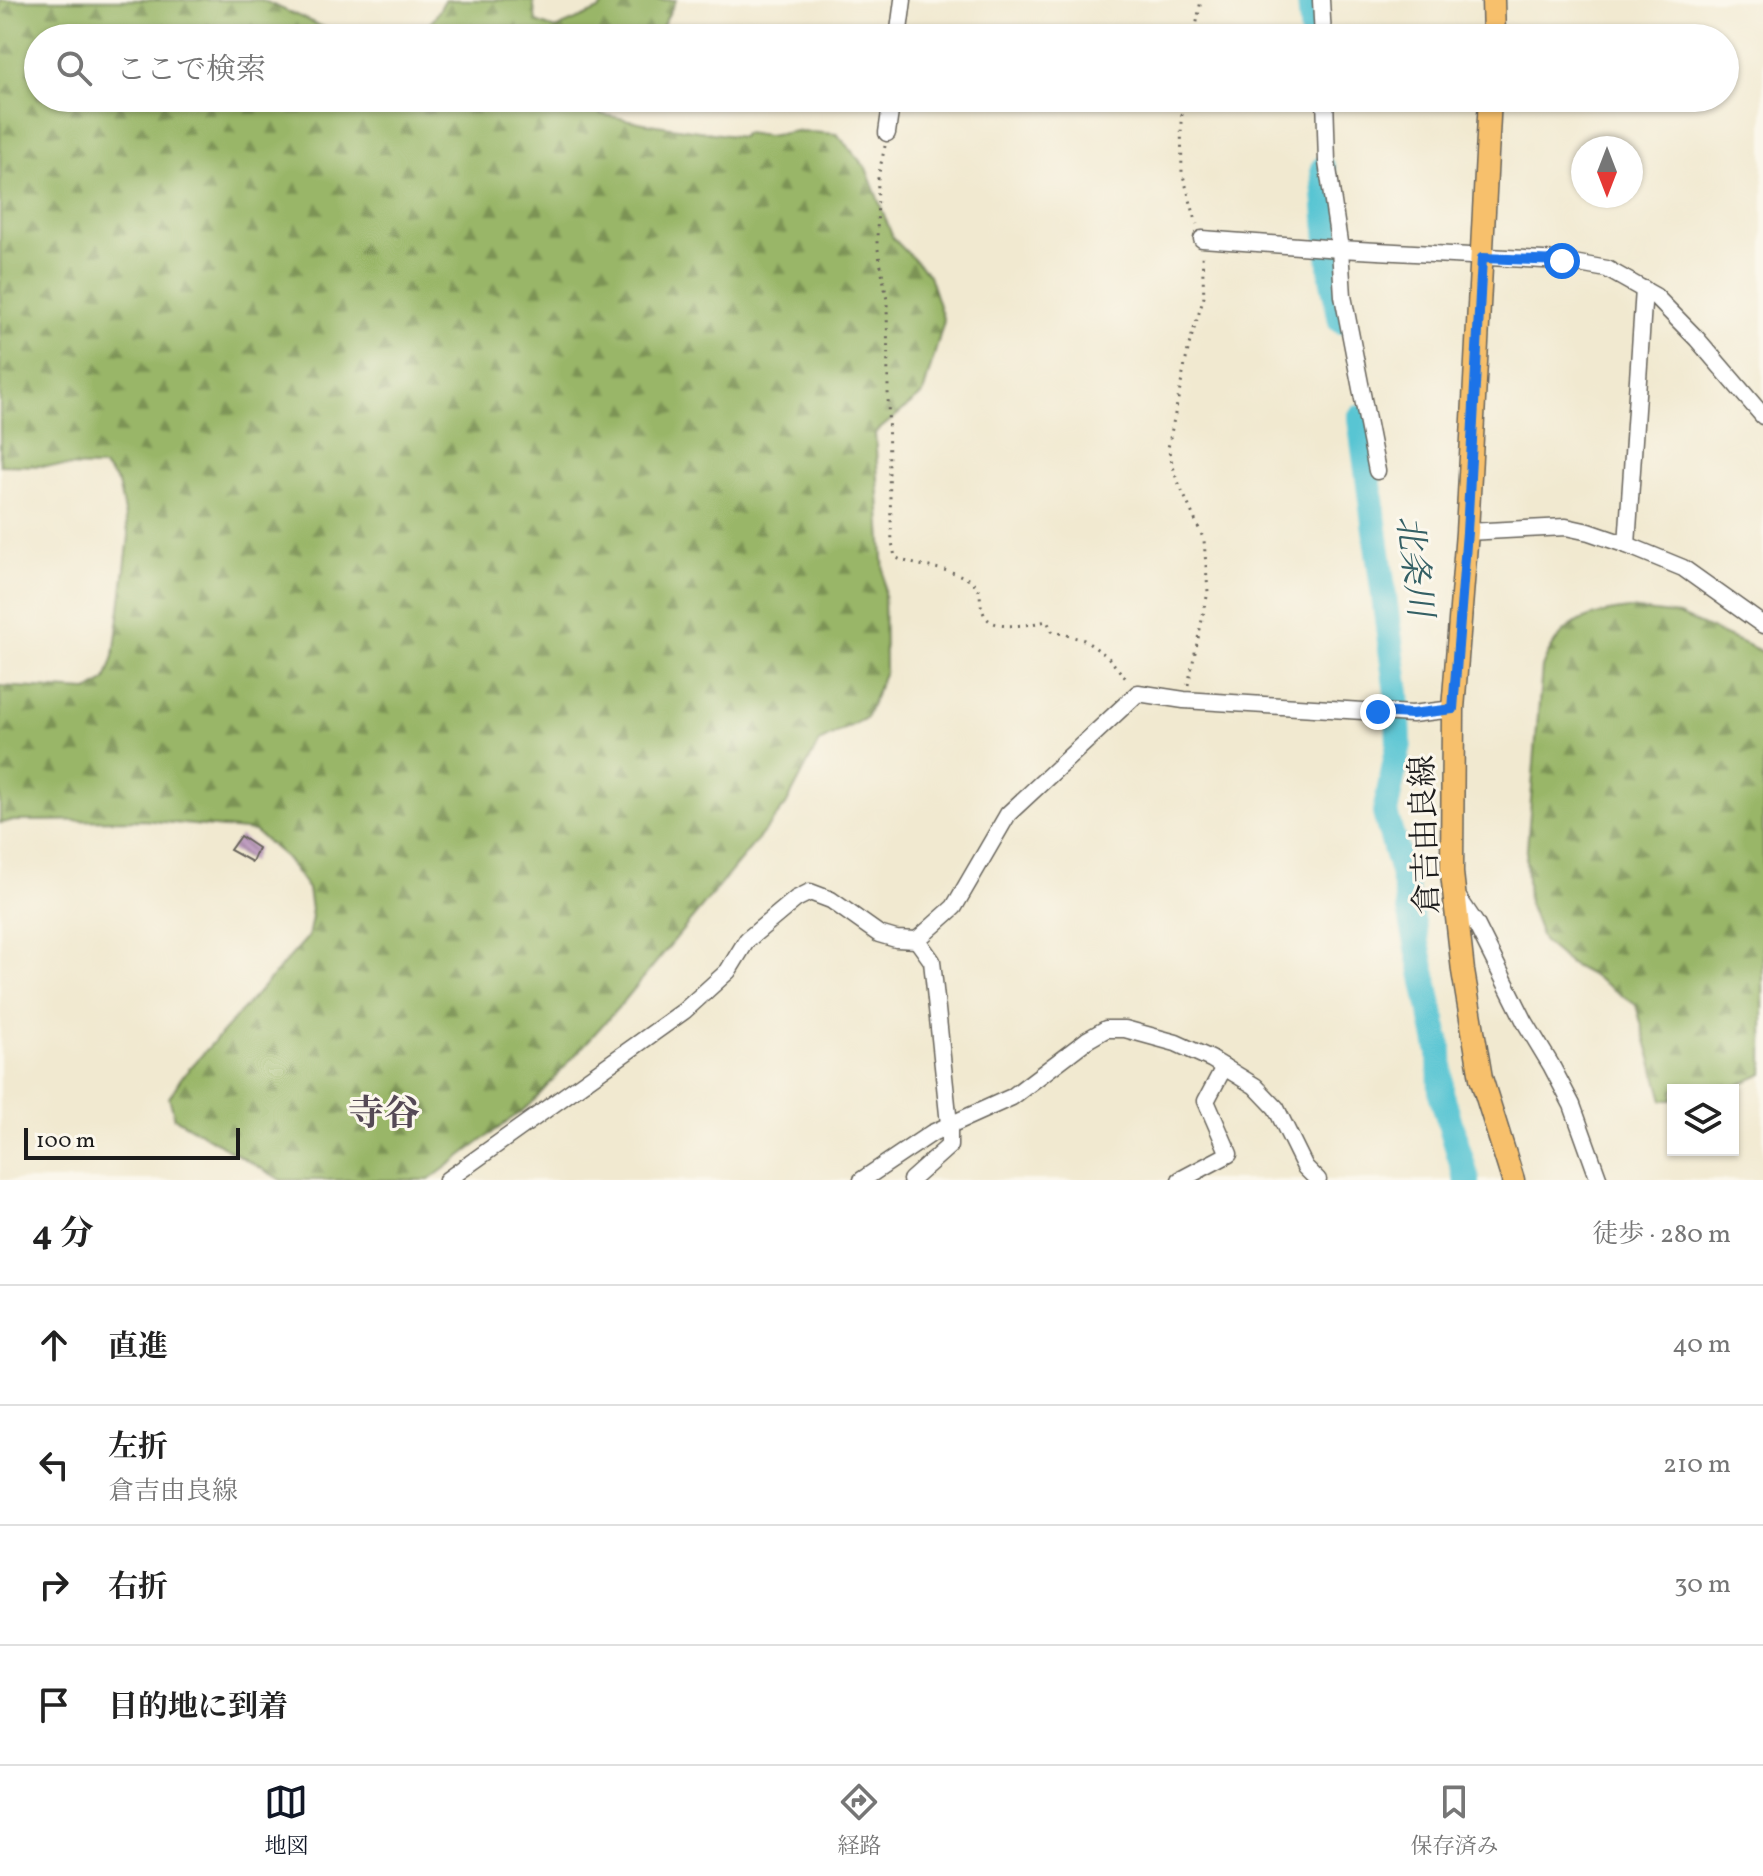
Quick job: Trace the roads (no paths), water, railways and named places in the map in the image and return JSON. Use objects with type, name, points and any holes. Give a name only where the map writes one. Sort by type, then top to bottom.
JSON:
[{"type":"main road","points":[[1493,0],[1494,24]]},
{"type":"main road","name":"倉吉由良線","points":[[1489,112],[1467,532],[1453,709],[1452,873],[1463,971],[1481,1078],[1513,1180]]},
{"type":"street","points":[[900,24],[903,0]]},
{"type":"street","points":[[1321,0],[1322,24]]},
{"type":"street","points":[[887,133],[890,112]]},
{"type":"street","points":[[1325,112],[1327,162],[1340,249],[1343,296],[1377,471]]},
{"type":"street","points":[[1202,239],[1562,261],[1607,269],[1655,296],[1697,339],[1763,416]]},
{"type":"street","points":[[1627,545],[1644,289]]},
{"type":"street","points":[[1467,532],[1566,527],[1589,532],[1683,568],[1763,625]]},
{"type":"street","points":[[447,1180],[684,1011],[728,971],[747,940],[796,899],[810,892],[831,900],[879,934],[917,940],[954,907],[1008,814],[1138,693],[1184,700],[1412,714],[1453,709]]},
{"type":"street","points":[[1454,892],[1476,924],[1525,1022],[1572,1105],[1599,1180]]},
{"type":"street","points":[[911,1180],[949,1146],[932,961],[917,940]]},
{"type":"street","points":[[862,1180],[932,1133],[1012,1097],[1106,1029],[1125,1029],[1176,1043],[1211,1059],[1255,1086],[1276,1108],[1305,1167],[1318,1180]]},
{"type":"street","points":[[1180,1180],[1229,1154],[1206,1101],[1224,1067]]},
{"type":"waterway","name":"北条川","points":[[1310,0],[1312,24]]},
{"type":"waterway","name":"北条川","points":[[1323,169],[1332,277],[1341,321]]},
{"type":"waterway","name":"北条川","points":[[1360,418],[1397,693],[1399,744],[1385,813],[1402,872],[1440,1053],[1441,1093],[1467,1180]]},
{"type":"district","name":"寺谷","points":[[384,1112]]}]
